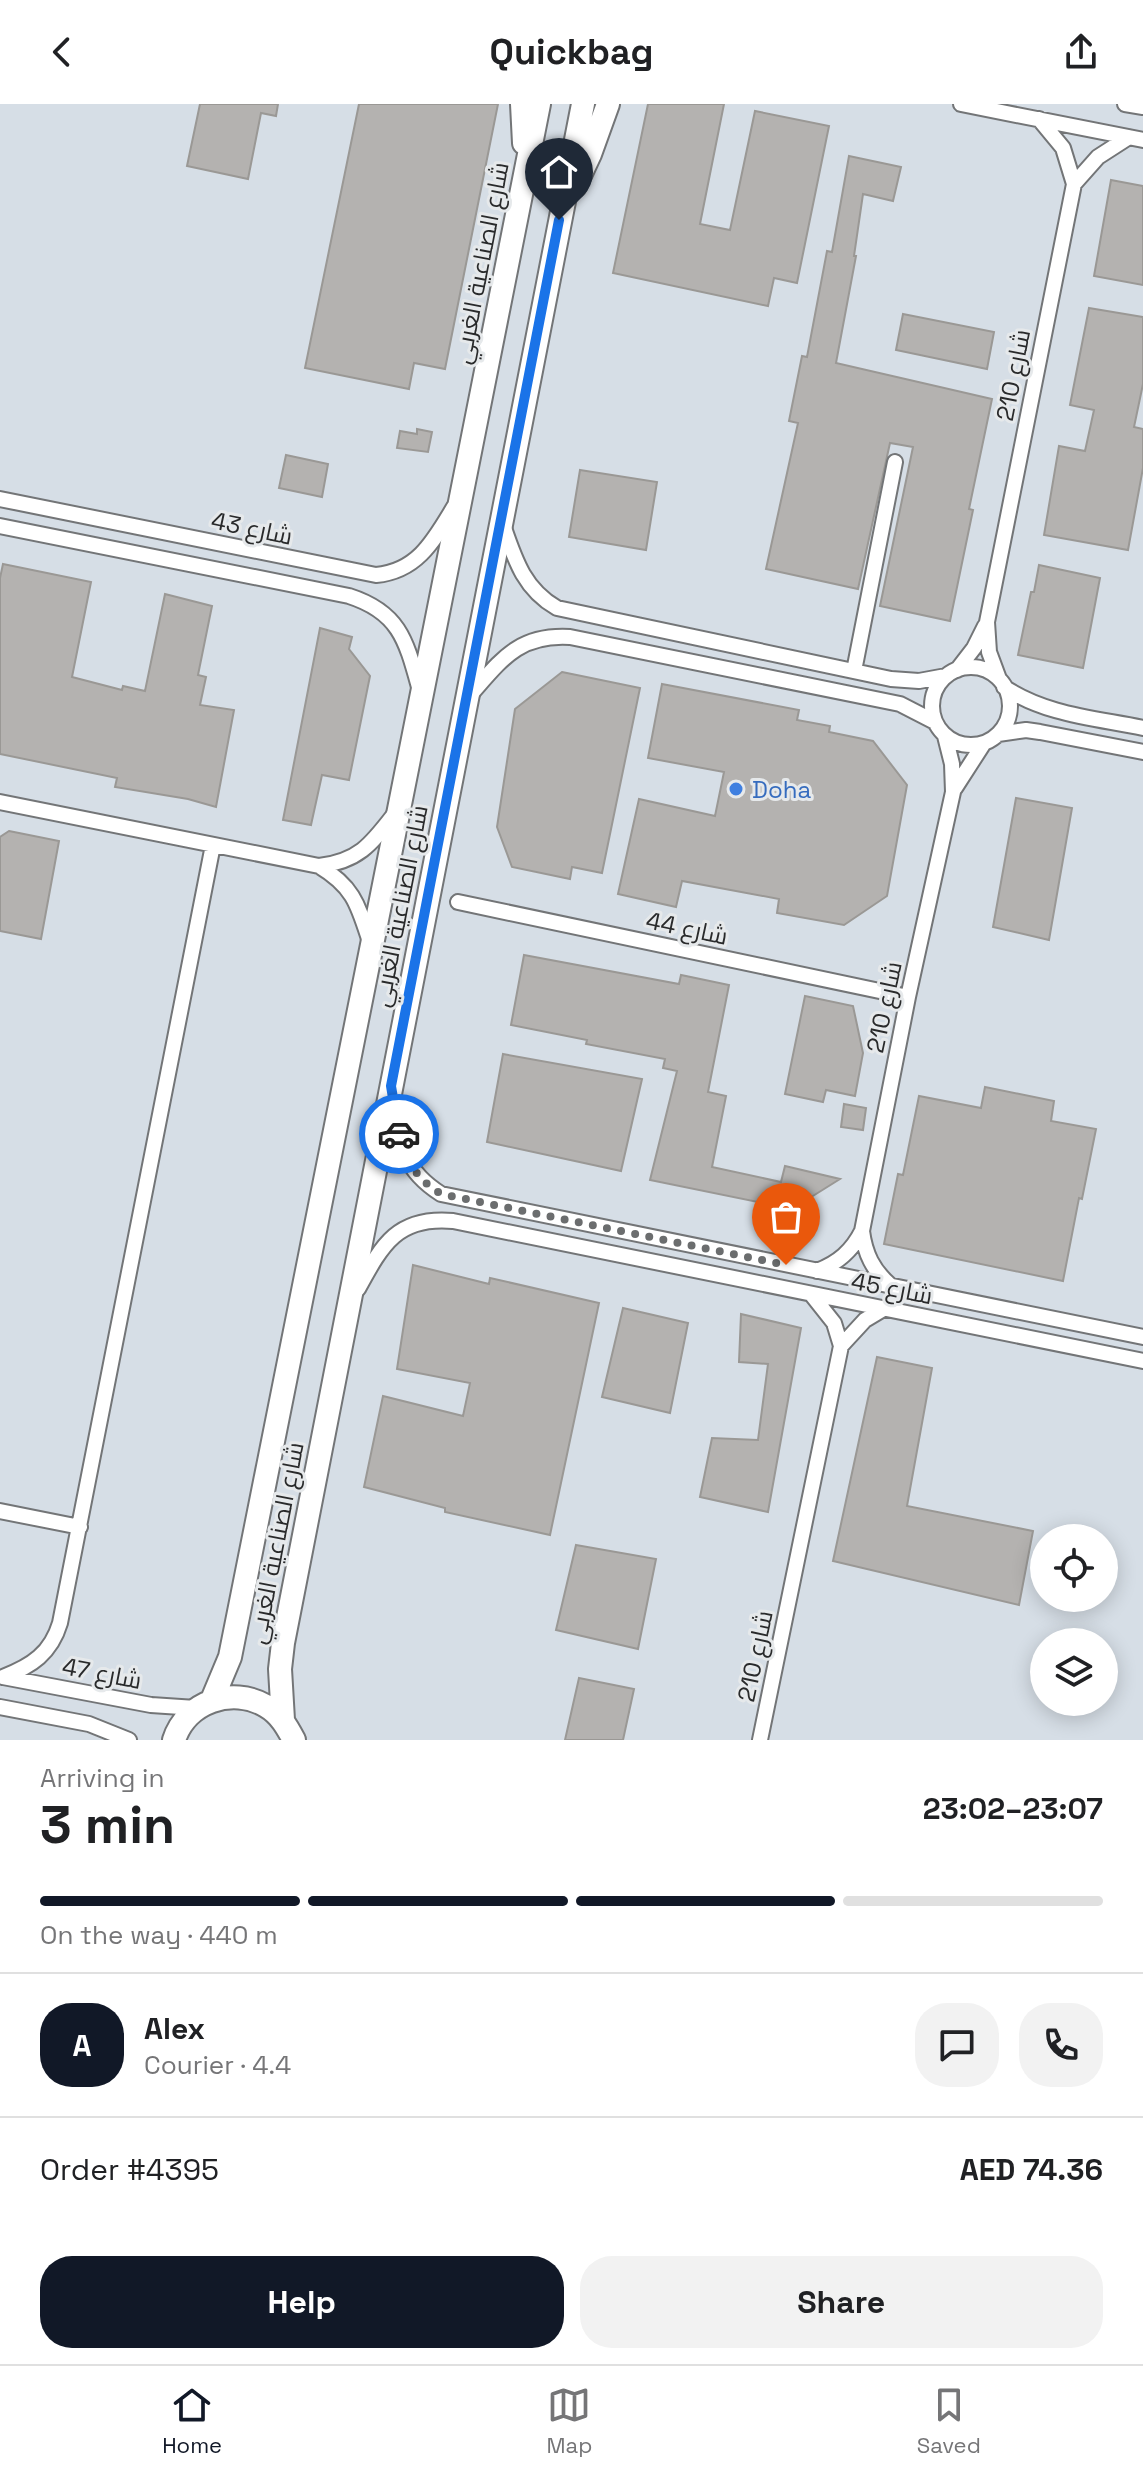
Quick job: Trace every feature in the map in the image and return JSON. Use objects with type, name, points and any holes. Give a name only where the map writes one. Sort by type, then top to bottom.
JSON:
[{"type":"main road","points":[[522,104],[527,166]]},
{"type":"main road","name":"شارع الصناعية الغربي","points":[[174,1740],[177,1730],[204,1704],[230,1657],[373,952],[539,104]]},
{"type":"main road","name":"شارع الصناعية الغربي","points":[[291,1735],[280,1669],[283,1643],[583,104]]},
{"type":"main road","points":[[559,220],[590,154],[608,104]]},
{"type":"main road","points":[[204,1704],[231,1696],[251,1699],[269,1707],[291,1735]]},
{"type":"street","points":[[961,104],[1136,138]]},
{"type":"street","points":[[1125,104],[1143,107]]},
{"type":"street","name":"شارع 210","points":[[1002,683],[989,652],[987,622],[1074,184],[1063,148],[1039,119]]},
{"type":"street","points":[[1074,184],[1098,157],[1136,138]]},
{"type":"street","points":[[854,671],[895,462]]},
{"type":"street","name":"شارع 43","points":[[0,499],[376,575],[391,573],[417,560],[436,537],[460,496]]},
{"type":"street","points":[[501,520],[526,581],[543,600],[557,608],[906,681],[975,667],[984,669],[1020,697],[1053,711],[1143,728]]},
{"type":"street","name":"شارع 43","points":[[0,526],[368,602],[393,620],[407,646],[421,696]]},
{"type":"street","name":"شارع 210","points":[[951,673],[974,648],[987,622]]},
{"type":"street","points":[[468,697],[515,648],[550,636],[570,637],[900,704],[935,722]]},
{"type":"street","points":[[951,673],[934,692],[932,712],[945,736],[960,744],[984,743],[998,734],[1012,731],[1040,732],[1143,752]]},
{"type":"street","points":[[998,734],[1010,711],[1002,683]]},
{"type":"street","name":"شارع 210","points":[[817,1271],[839,1260],[862,1231],[908,997],[953,792],[952,764],[945,736]]},
{"type":"street","name":"شارع 210","points":[[953,792],[984,743]]},
{"type":"street","points":[[0,802],[319,866],[346,885],[355,898],[373,952]]},
{"type":"street","points":[[319,866],[350,859],[364,850],[401,805]]},
{"type":"street","points":[[2,1677],[38,1660],[55,1639],[80,1527],[213,845]]},
{"type":"street","name":"شارع 44","points":[[458,902],[908,997]]},
{"type":"street","name":"شارع 45","points":[[391,1086],[403,1152],[412,1170],[425,1184],[441,1194],[1143,1337]]},
{"type":"street","name":"شارع 45","points":[[347,1311],[384,1245],[400,1230],[417,1222],[436,1220],[1143,1361]]},
{"type":"street","points":[[862,1231],[867,1256],[890,1286]]},
{"type":"street","points":[[811,1294],[834,1323],[841,1346]]},
{"type":"street","points":[[841,1346],[856,1327],[885,1308]]},
{"type":"street","name":"شارع 210","points":[[760,1740],[841,1346]]},
{"type":"street","points":[[0,1511],[80,1527]]},
{"type":"street","name":"شارع 47","points":[[2,1677],[151,1705],[204,1704]]},
{"type":"street","points":[[0,1707],[89,1724],[129,1740]]},
{"type":"shaded area","points":[[0,104],[1143,104],[1143,1740],[0,1740]]},
{"type":"building","points":[[200,104],[278,104],[276,116],[261,113],[248,179],[187,166]]},
{"type":"building","points":[[359,104],[498,104],[445,369],[414,363],[409,389],[305,368]]},
{"type":"building","points":[[648,104],[724,104],[700,224],[730,230],[755,111],[829,126],[797,283],[774,278],[768,306],[613,273]]},
{"type":"building","points":[[849,156],[901,167],[893,201],[863,194],[856,256],[836,363],[992,399],[950,621],[880,606],[913,447],[890,443],[858,589],[766,569],[798,423],[789,421],[802,356],[807,357],[827,251],[832,252]]},
{"type":"building","points":[[1111,180],[1143,186],[1143,285],[1094,276]]},
{"type":"building","points":[[1089,308],[1143,317],[1143,384],[1134,427],[1143,429],[1143,468],[1128,550],[1044,535],[1059,446],[1085,451],[1094,410],[1070,405]]},
{"type":"building","points":[[903,314],[994,332],[987,369],[896,350]]},
{"type":"building","points":[[417,429],[432,432],[428,452],[397,448],[400,431],[417,434]]},
{"type":"building","points":[[286,455],[328,464],[322,497],[279,488]]},
{"type":"building","points":[[580,470],[657,482],[646,550],[569,537]]},
{"type":"building","points":[[3,564],[91,582],[72,677],[122,690],[123,686],[145,691],[165,594],[212,606],[198,675],[206,677],[200,705],[234,710],[216,807],[188,799],[115,787],[117,778],[0,754],[0,578]]},
{"type":"building","points":[[1039,565],[1100,578],[1083,668],[1018,655]]},
{"type":"building","points":[[320,628],[352,637],[349,649],[370,676],[349,780],[322,775],[311,825],[283,820]]},
{"type":"building","points":[[562,672],[640,688],[602,873],[572,867],[570,879],[512,867],[497,827],[515,709]]},
{"type":"building","points":[[662,684],[799,710],[797,720],[830,726],[829,732],[873,741],[907,785],[887,896],[844,925],[777,913],[779,899],[682,881],[676,907],[618,894],[639,799],[715,816],[724,772],[648,758]]},
{"type":"building","points":[[1016,798],[1072,808],[1049,940],[993,927]]},
{"type":"building","points":[[9,831],[59,841],[41,939],[0,931],[0,837]]},
{"type":"building","points":[[524,955],[679,984],[681,975],[729,985],[708,1092],[726,1096],[712,1167],[781,1182],[785,1166],[840,1179],[792,1209],[650,1180],[677,1071],[663,1068],[665,1059],[511,1025]]},
{"type":"building","points":[[805,996],[853,1006],[863,1053],[855,1096],[826,1090],[823,1102],[785,1094]]},
{"type":"building","points":[[503,1054],[642,1079],[621,1171],[487,1142]]},
{"type":"building","points":[[985,1087],[1054,1101],[1051,1121],[1096,1129],[1063,1281],[884,1244],[898,1174],[903,1175],[919,1096],[981,1108]]},
{"type":"building","points":[[844,1104],[866,1108],[863,1130],[841,1127]]},
{"type":"building","points":[[413,1265],[489,1284],[490,1278],[599,1303],[550,1535],[445,1512],[445,1508],[364,1487],[383,1396],[463,1416],[470,1383],[397,1369]]},
{"type":"building","points":[[623,1308],[688,1323],[670,1413],[602,1397]]},
{"type":"building","points":[[741,1314],[801,1328],[768,1512],[700,1497],[712,1438],[758,1440],[768,1364],[739,1362]]},
{"type":"building","points":[[877,1357],[932,1368],[907,1506],[1030,1530],[1030,1547],[1019,1605],[833,1561]]},
{"type":"building","points":[[576,1545],[656,1559],[638,1649],[556,1630]]},
{"type":"building","points":[[579,1678],[634,1689],[623,1740],[565,1740]]},
{"type":"way so far","points":[[399,1134],[412,1170],[425,1184],[441,1194],[786,1265]]},
{"type":"place","name":"Doha","points":[[736,789]]},
{"type":"route","points":[[399,1134],[391,1086],[559,220]]}]
